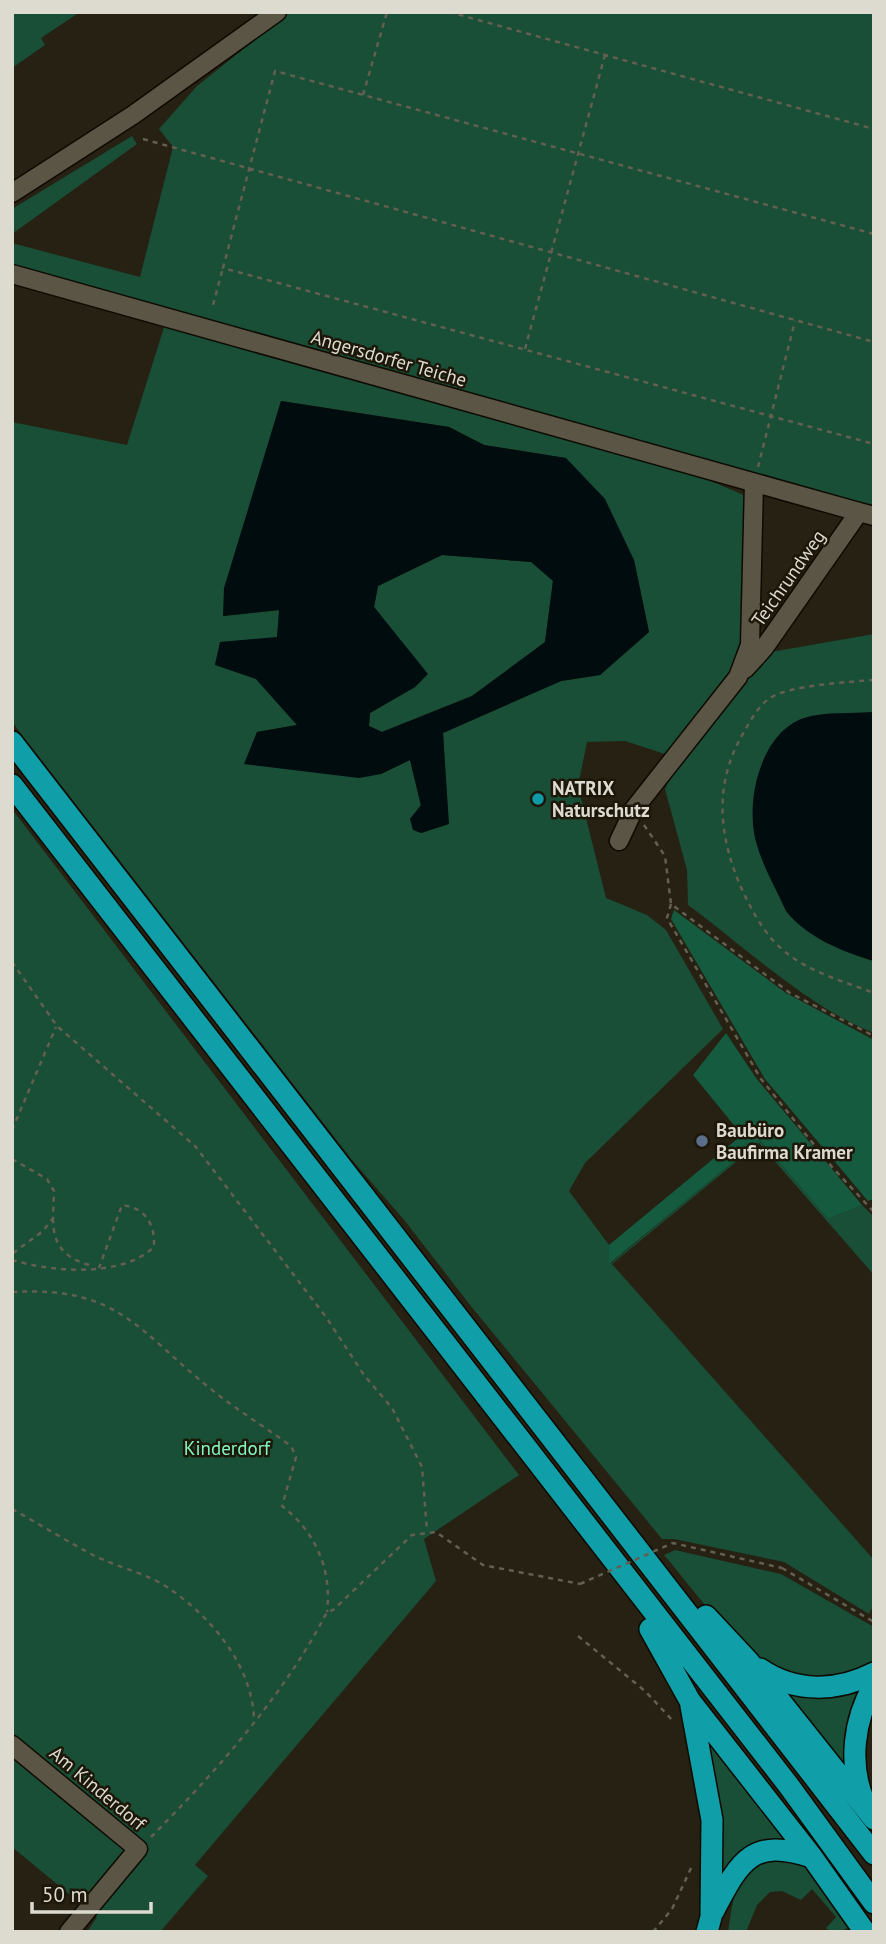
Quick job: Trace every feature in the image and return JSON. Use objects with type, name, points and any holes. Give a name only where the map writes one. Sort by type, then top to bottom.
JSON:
[{"type":"highway","points":[[12,742],[874,1854]]},
{"type":"highway","points":[[12,785],[789,1786],[874,1903]]},
{"type":"highway","points":[[609,1557],[690,1701],[812,1857],[866,1932]]},
{"type":"highway","points":[[656,1570],[702,1611],[749,1662],[871,1816]]},
{"type":"highway","points":[[749,1662],[780,1680],[809,1687],[837,1686],[874,1673]]},
{"type":"highway","points":[[871,1816],[857,1775],[855,1743],[863,1708],[874,1685]]},
{"type":"highway","points":[[690,1701],[712,1820],[709,1924]]},
{"type":"highway","points":[[709,1924],[734,1872],[749,1858],[766,1849],[785,1848],[812,1857]]},
{"type":"street","points":[[12,193],[133,115],[277,12]]},
{"type":"street","name":"Angersdorfer Teiche","points":[[12,274],[756,475],[866,514]]},
{"type":"street","points":[[619,841],[633,812],[738,677],[750,645],[756,475]]},
{"type":"street","name":"Teichrundweg","points":[[738,677],[764,648],[866,514]]},
{"type":"street","name":"Am Kinderdorf","points":[[12,1745],[138,1849],[69,1932]]},
{"type":"path","points":[[363,95],[387,12]]},
{"type":"path","points":[[449,12],[874,129]]},
{"type":"path","points":[[524,350],[605,55]]},
{"type":"path","points":[[213,305],[275,71],[874,234]]},
{"type":"path","points":[[143,139],[874,342]]},
{"type":"path","points":[[223,268],[874,444]]},
{"type":"path","points":[[756,475],[795,320]]},
{"type":"path","points":[[874,680],[827,683],[771,697],[748,724],[733,752],[724,786],[721,819],[722,835],[734,873],[769,937],[801,963],[874,993]]},
{"type":"path","points":[[633,812],[660,845],[665,856],[671,904],[667,918],[761,1079],[832,1167],[874,1212]]},
{"type":"path","points":[[671,904],[790,993],[874,1036]]},
{"type":"path","points":[[12,962],[57,1026],[195,1146],[326,1317],[364,1375],[392,1408],[422,1467],[427,1531]]},
{"type":"path","points":[[12,1130],[57,1026]]},
{"type":"path","points":[[12,1158],[52,1184],[53,1236],[60,1248],[83,1264],[99,1268]]},
{"type":"path","points":[[12,1260],[31,1265],[99,1268],[141,1260],[154,1247],[155,1230],[144,1213],[132,1206],[122,1205],[99,1268]]},
{"type":"path","points":[[12,1254],[43,1231],[53,1217]]},
{"type":"path","points":[[12,1292],[61,1292],[120,1312],[141,1326],[211,1389],[291,1446],[296,1457],[282,1506],[293,1514],[325,1561],[329,1577],[327,1612],[304,1653],[194,1794],[138,1849]]},
{"type":"path","points":[[12,1509],[93,1555],[169,1588],[215,1629],[236,1657],[253,1696],[254,1719]]},
{"type":"path","points":[[327,1612],[333,1610],[412,1535],[427,1531],[443,1535],[483,1565],[580,1584],[673,1544],[782,1568],[874,1622]]},
{"type":"path","points":[[578,1636],[645,1691],[677,1727]]},
{"type":"path","points":[[653,1932],[672,1909],[693,1864]]},
{"type":"green space","points":[[12,12],[80,12],[41,38],[45,45],[12,68]]},
{"type":"green space","points":[[290,12],[874,12],[874,507],[152,303],[12,267],[12,243],[140,277],[173,147],[159,129],[197,86]]},
{"type":"green space","points":[[132,136],[137,144],[12,234],[12,209]]},
{"type":"green space","points":[[166,321],[673,465],[746,496],[743,631],[732,677],[665,754],[625,741],[587,742],[578,786],[606,898],[647,915],[666,930],[723,1029],[585,1163],[569,1191],[609,1245],[610,1264],[760,1140],[828,1219],[862,1205],[874,1217],[874,1275],[759,1143],[612,1264],[874,1560],[874,1604],[869,1614],[784,1562],[674,1539],[662,1539],[470,1305],[405,1221],[352,1160],[12,722],[12,422],[127,445]],"holes":[[[281,401],[449,427],[484,445],[565,458],[634,560],[649,632],[600,675],[561,681],[443,733],[448,824],[421,833],[410,819],[421,806],[410,760],[381,774],[245,764],[257,732],[297,725],[256,679],[215,664],[221,642],[277,638],[280,610],[223,616],[251,502]]]},
{"type":"green space","points":[[442,555],[532,562],[553,581],[545,643],[472,696],[382,732],[369,726],[370,713],[415,687],[427,674],[374,607],[378,586]]},
{"type":"green space","points":[[874,634],[874,712],[827,715],[753,819],[755,839],[786,911],[861,957],[874,961],[874,1033],[849,1022],[801,992],[688,905],[687,870],[665,789],[673,772],[765,653]]},
{"type":"green space","name":"Kinderdorf","points":[[12,809],[519,1475],[424,1539],[436,1581],[195,1865],[208,1876],[160,1932],[87,1932],[97,1917],[12,1847]]},
{"type":"green space","points":[[674,910],[786,993],[874,1040],[874,1199],[868,1201],[765,1079],[671,919]]},
{"type":"green space","points":[[726,1033],[756,1078],[862,1205],[828,1219],[760,1140],[609,1264],[609,1245],[742,1135],[693,1075]]},
{"type":"green space","points":[[675,1550],[781,1574],[874,1627],[874,1664],[847,1674],[813,1680],[796,1679],[776,1670],[739,1642],[707,1608],[664,1555]]},
{"type":"green space","points":[[868,1682],[851,1778],[779,1686]]},
{"type":"green space","points":[[706,1731],[794,1843],[785,1842],[722,1890],[719,1811]]},
{"type":"green space","points":[[764,1858],[804,1862],[853,1925],[840,1932],[830,1932],[826,1928],[836,1917],[812,1889],[801,1900],[782,1891],[770,1892],[757,1905],[746,1932],[728,1932],[737,1890],[746,1874]]},
{"type":"shaded area","points":[[281,401],[449,427],[484,445],[566,458],[605,499],[634,560],[649,632],[600,675],[561,681],[443,733],[449,824],[421,833],[413,830],[410,819],[421,805],[410,760],[381,774],[359,778],[244,764],[257,732],[297,725],[256,679],[215,665],[220,642],[277,637],[279,610],[223,616],[224,588]],"holes":[[[442,555],[531,562],[553,581],[545,642],[472,696],[382,732],[369,726],[370,713],[415,687],[428,674],[374,607],[378,586]]]},
{"type":"shaded area","points":[[874,712],[874,961],[814,936],[786,911],[755,837],[753,804],[760,768],[777,737],[789,725],[821,714]]},
{"type":"place","name":"NATRIX Naturschutz","points":[[538,799]]},
{"type":"place","name":"Baubüro Baufirma Kramer","points":[[702,1141]]}]
